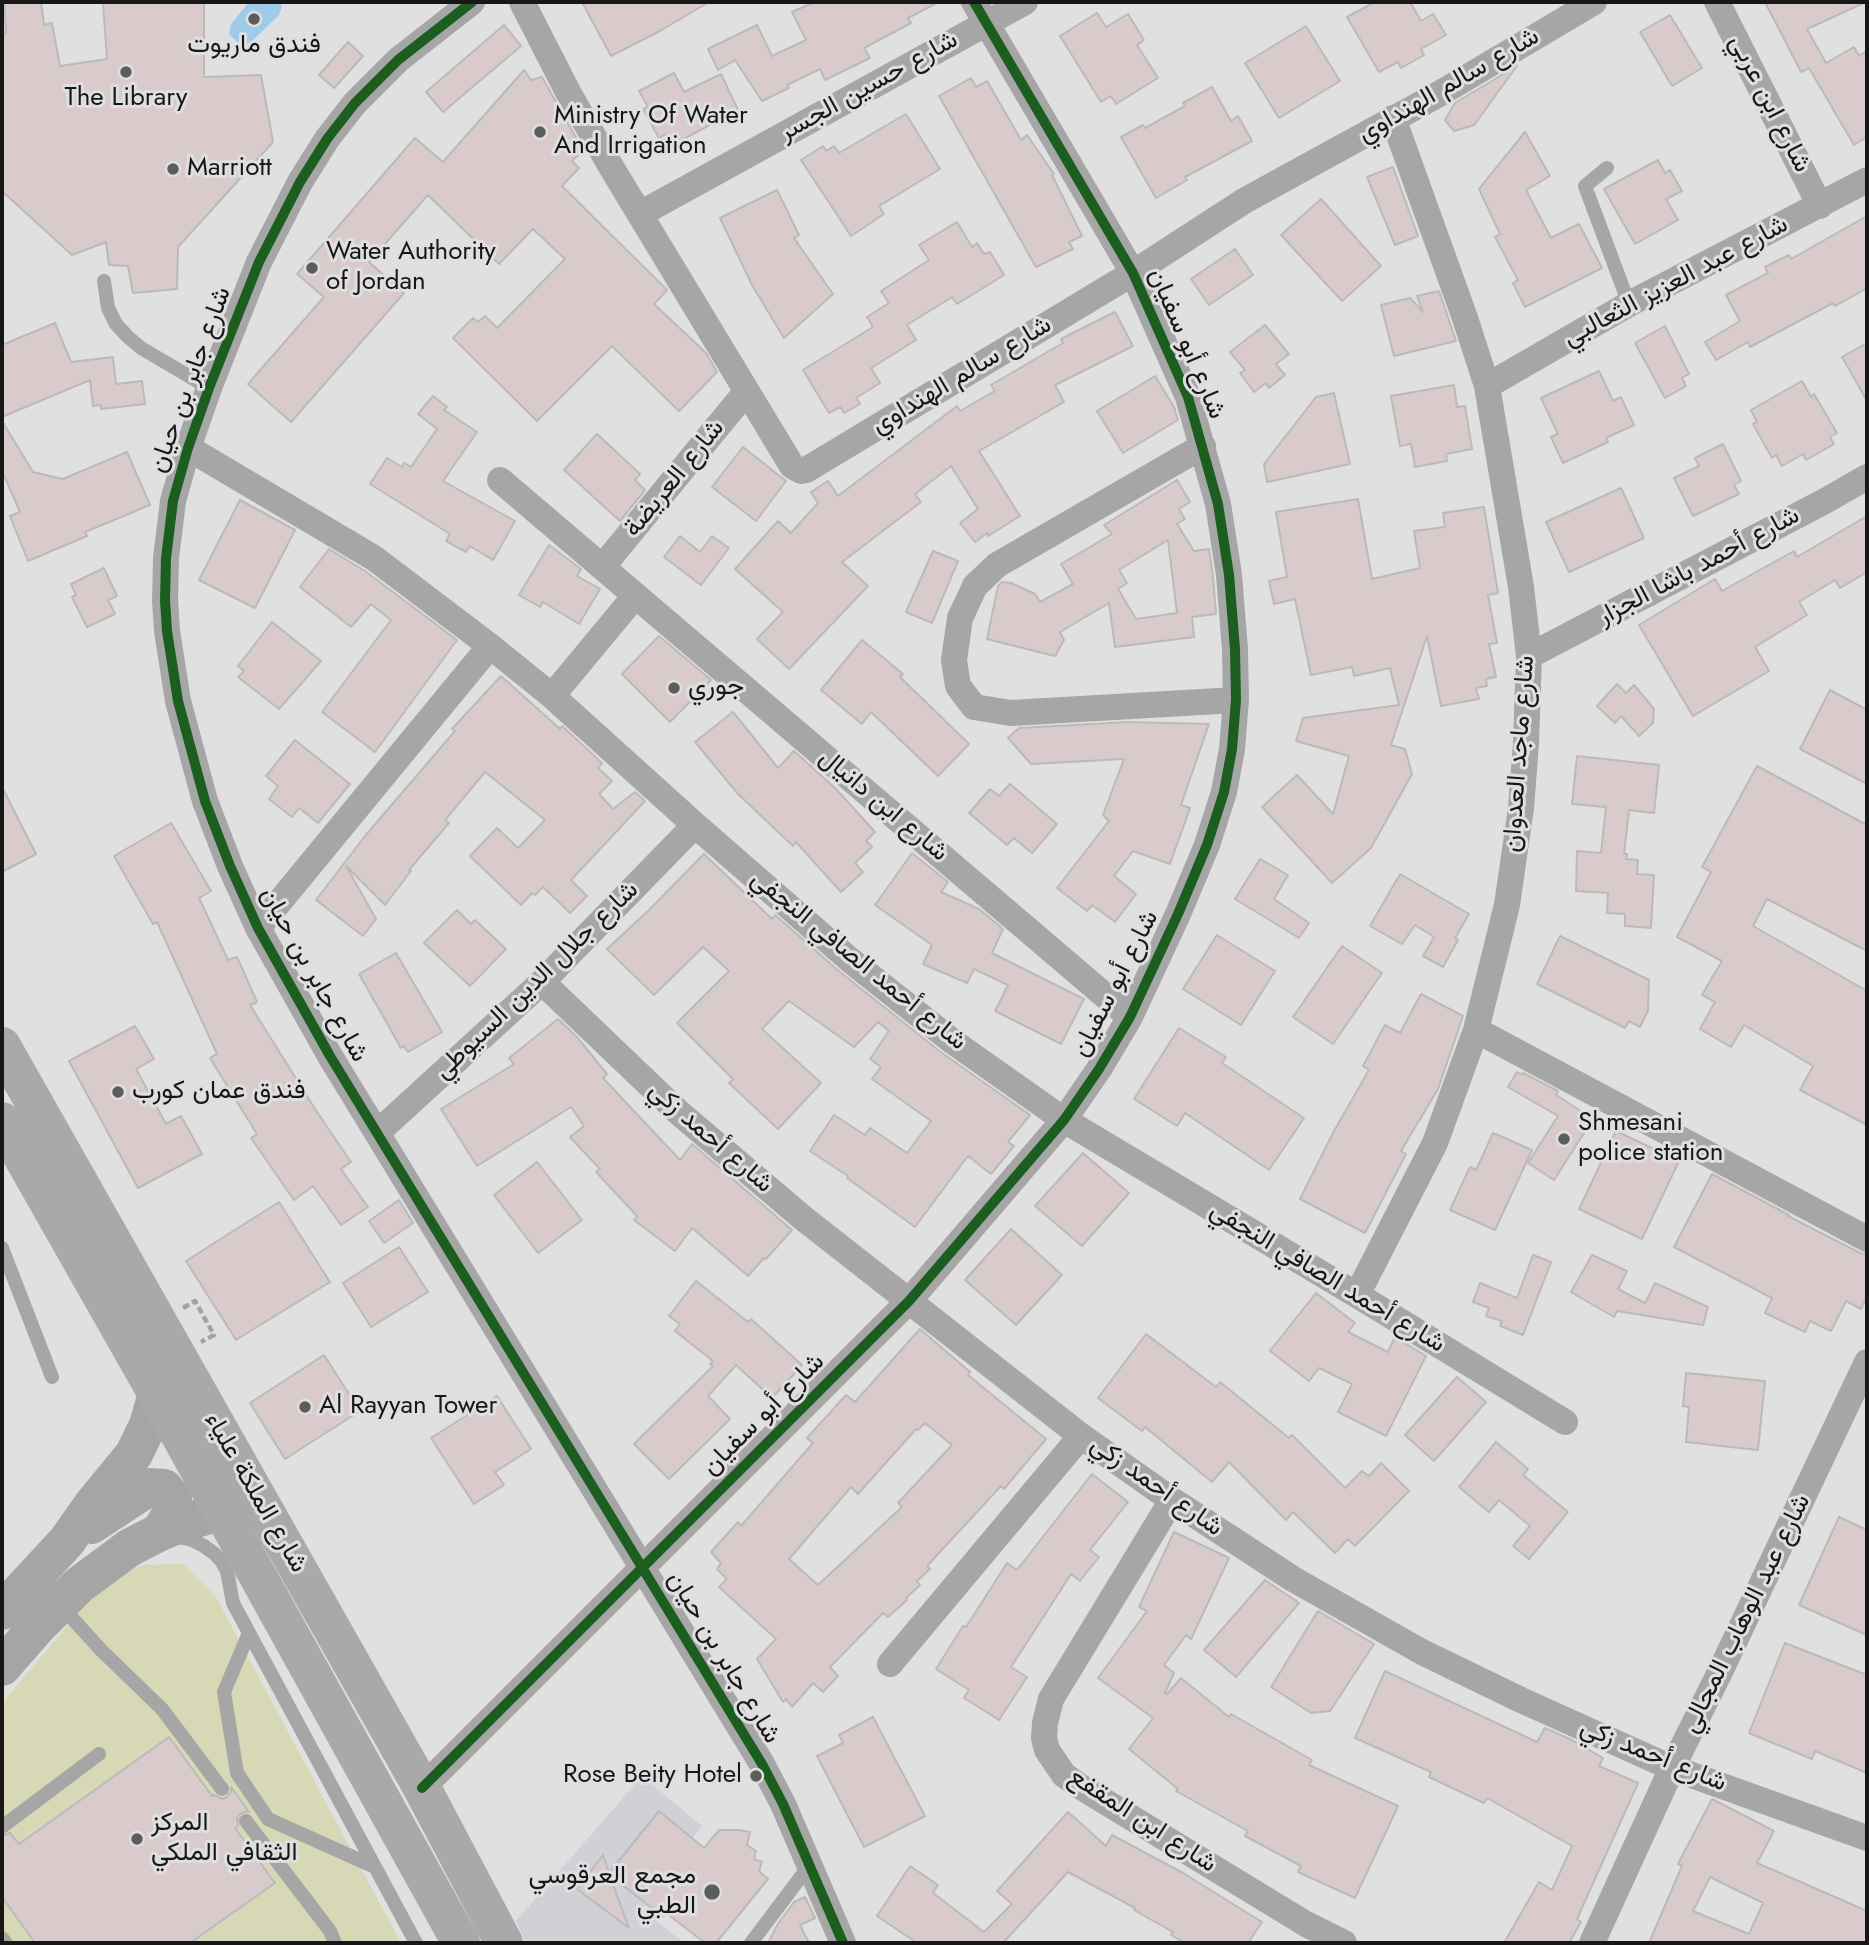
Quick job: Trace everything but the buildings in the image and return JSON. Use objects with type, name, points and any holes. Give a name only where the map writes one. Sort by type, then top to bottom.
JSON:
[{"type":"main road","name":"شارع الملكة علياء","points":[[2,1046],[422,1788],[504,1943]]},
{"type":"main road","name":"شارع الملكة علياء","points":[[2,1121],[157,1394],[461,1943]]},
{"type":"main road","points":[[2,1611],[67,1541],[134,1454],[148,1426],[157,1394]]},
{"type":"main road","points":[[67,1541],[149,1487],[164,1488],[173,1499],[172,1512],[160,1532]]},
{"type":"main road","points":[[2,1667],[79,1585],[129,1548],[185,1522],[221,1512]]},
{"type":"street","name":"شارع جابر بن حيان","points":[[472,2],[398,60],[355,103],[327,139],[300,182],[259,262],[209,388],[173,501],[166,558],[167,631],[178,701],[205,801],[258,928],[330,1056],[762,1763],[783,1804],[843,1943]]},
{"type":"street","name":"شارع سالم الهنداوي","points":[[522,2],[569,94],[640,214],[792,466],[801,471],[1133,273],[1244,201],[1439,94],[1594,2]]},
{"type":"street","name":"شارع حسين الجسر","points":[[640,214],[980,12],[1025,2]]},
{"type":"street","name":"شارع ابن عربي","points":[[1717,2],[1820,206]]},
{"type":"street","name":"شارع أبو سفيان","points":[[422,1788],[909,1301],[1064,1120],[1130,1017],[1178,915],[1207,845],[1224,792],[1233,749],[1236,700],[1229,575],[1218,503],[1188,397],[1133,273],[980,12]]},
{"type":"street","name":"شارع ماجد العدوان","points":[[1357,1295],[1435,1143],[1476,1030],[1507,905],[1521,808],[1529,656],[1521,587],[1487,386],[1393,118]]},
{"type":"street","name":"شارع عبد العزيز الثعالبي","points":[[1487,386],[1629,304],[1867,180]]},
{"type":"street","name":"شارع العريضة","points":[[603,566],[747,391]]},
{"type":"street","points":[[1203,446],[997,565],[975,586],[960,618],[954,660],[958,686],[974,707],[1011,713],[1236,700]]},
{"type":"street","name":"شارع أحمد الصافي النجفي","points":[[188,448],[374,558],[490,646],[552,696],[850,960],[952,1041],[1064,1120],[1565,1422]]},
{"type":"street","name":"شارع أحمد باشا الجزار","points":[[1529,656],[1867,477]]},
{"type":"street","name":"شارع ابن دانيال","points":[[500,480],[1130,1017]]},
{"type":"street","points":[[552,696],[635,596]]},
{"type":"street","points":[[258,928],[490,646]]},
{"type":"street","name":"شارع جلال الدين السيوطي","points":[[377,1133],[542,982],[695,825]]},
{"type":"street","name":"شارع أحمد زكي","points":[[542,982],[709,1139],[803,1219],[1081,1436],[1293,1580],[1422,1652],[1672,1768],[1867,1838]]},
{"type":"street","points":[[1476,1030],[1867,1238]]},
{"type":"street","name":"شارع عبد الوهاب المجالي","points":[[1592,1943],[1672,1768],[1867,1362]]},
{"type":"street","points":[[891,1664],[1081,1436]]},
{"type":"street","name":"شارع ابن المقفع","points":[[1172,1500],[1051,1699],[1045,1723],[1044,1738],[1047,1750],[1064,1775],[1300,1934],[1344,1943]]},
{"type":"lane","points":[[1607,168],[1586,186],[1629,304]]},
{"type":"lane","points":[[104,281],[108,309],[116,324],[128,337],[152,355],[209,388]]},
{"type":"lane","points":[[2,1248],[52,1377]]},
{"type":"lane","points":[[160,1532],[192,1540],[215,1553],[227,1571],[233,1604],[416,1943]]},
{"type":"lane","points":[[60,1605],[102,1651],[162,1709],[222,1789]]},
{"type":"lane","points":[[249,1633],[224,1692],[237,1773],[268,1819],[375,1867]]},
{"type":"lane","points":[[2,1827],[99,1754]]},
{"type":"lane","points":[[246,1821],[330,1931],[335,1943]]},
{"type":"lane","points":[[751,1943],[809,1866]]},
{"type":"lane","points":[[2,1938],[6,1943]]},
{"type":"path","points":[[195,1301],[214,1335]]},
{"type":"shaded area","points":[[642,1776],[702,1826],[642,1909],[684,1943],[526,1943],[516,1921]]},
{"type":"green space","points":[[183,1564],[216,1597],[401,1943],[2,1943],[2,1703],[109,1577],[143,1565]]},
{"type":"water","points":[[249,2],[280,2],[282,7],[279,15],[248,45],[239,44],[229,34],[231,24]]},
{"type":"cycle path","points":[[472,2],[398,60],[355,103],[327,139],[300,182],[259,262],[209,388],[173,501],[166,558],[165,600],[178,701],[205,801],[258,928],[330,1056],[762,1764],[783,1804],[843,1943]]},
{"type":"cycle path","points":[[422,1788],[909,1301],[1064,1120],[1130,1017],[1207,845],[1224,792],[1232,749],[1236,700],[1229,575],[1218,504],[1188,397],[1133,273],[974,2]]},
{"type":"place","name":"فندق ماريوت","points":[[254,19]]},
{"type":"place","name":"The Library","points":[[126,72]]},
{"type":"place","name":"Ministry Of Water And Irrigation","points":[[540,132]]},
{"type":"place","name":"Marriott","points":[[173,169]]},
{"type":"place","name":"Water Authority of Jordan","points":[[312,268]]},
{"type":"place","name":"جوري","points":[[674,688]]},
{"type":"place","name":"فندق عمان كورب","points":[[118,1092]]},
{"type":"place","name":"Shmesani police station","points":[[1564,1139]]},
{"type":"place","name":"Al Rayyan Tower","points":[[305,1407]]},
{"type":"place","name":"Rose Beity Hotel","points":[[756,1776]]},
{"type":"place","name":"المركز الثقافي الملكي","points":[[137,1839]]},
{"type":"place","name":"مجمع العرقوسي الطبي","points":[[712,1892]]}]
